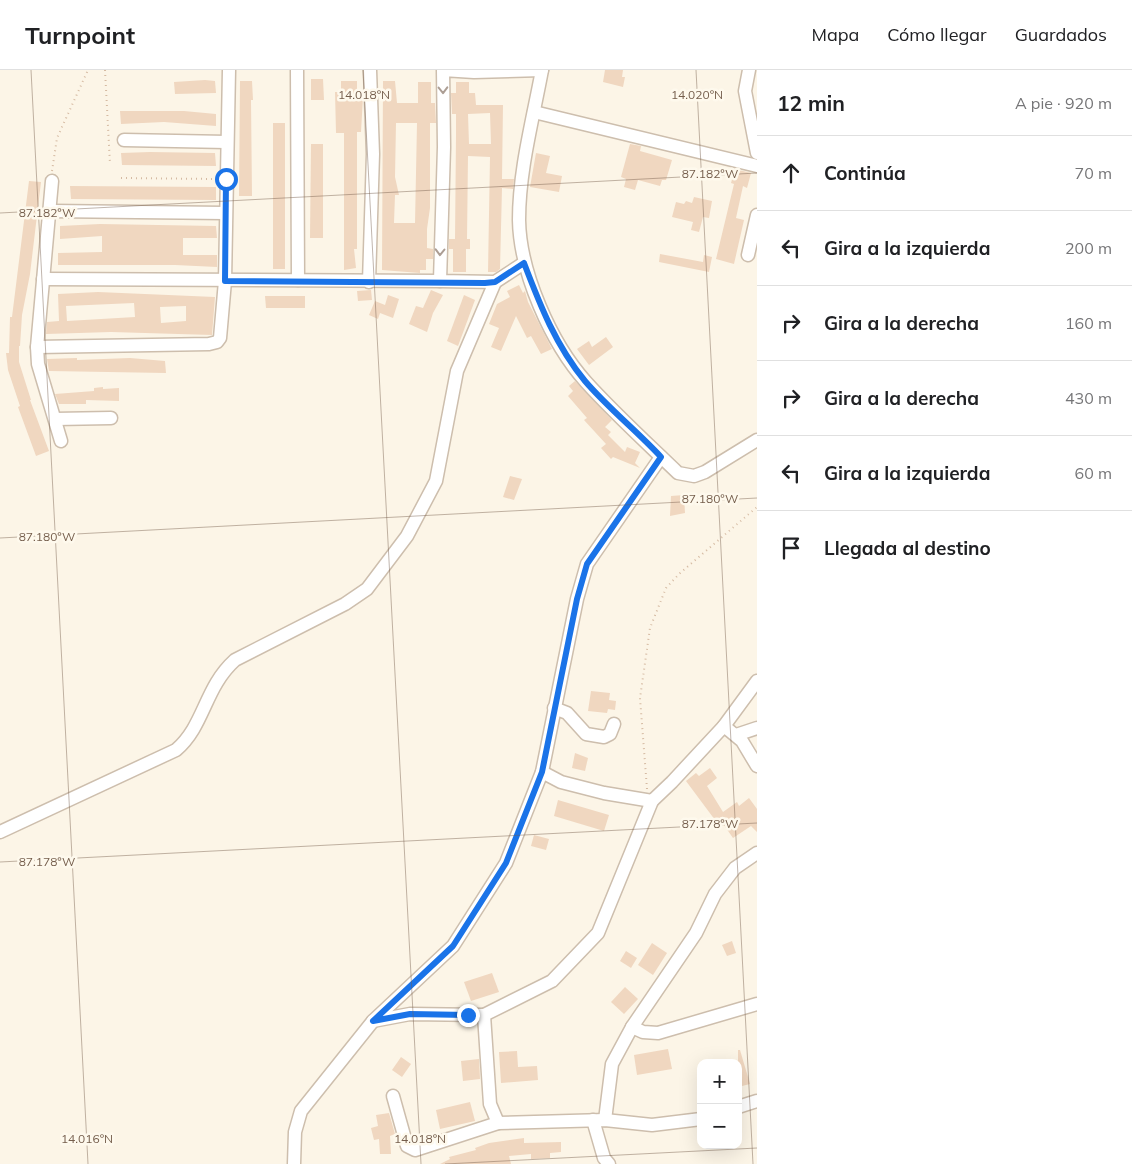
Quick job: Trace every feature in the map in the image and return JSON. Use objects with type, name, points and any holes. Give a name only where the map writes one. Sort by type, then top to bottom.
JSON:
[{"type":"street","points":[[37,347],[209,344],[216,342],[222,331],[225,281],[228,70]]},
{"type":"street","points":[[297,70],[298,280]]},
{"type":"street","points":[[369,282],[373,154],[370,70]]},
{"type":"street","points":[[435,70],[474,72],[542,70],[520,192],[520,239],[524,263],[546,320],[567,356],[586,382],[678,473],[694,476],[705,472],[757,440]]},
{"type":"street","points":[[440,281],[444,147],[443,70]]},
{"type":"street","points":[[748,70],[745,91],[757,153]]},
{"type":"street","points":[[534,112],[757,166]]},
{"type":"street","points":[[124,140],[227,142]]},
{"type":"street","points":[[52,180],[37,347],[38,364],[61,441]]},
{"type":"street","points":[[50,211],[225,213]]},
{"type":"street","points":[[748,255],[757,215]]},
{"type":"street","points":[[0,832],[176,750],[189,739],[211,690],[223,670],[234,660],[345,604],[367,589],[407,536],[436,481],[457,371],[495,282],[524,263]]},
{"type":"street","points":[[43,279],[495,282]]},
{"type":"street","points":[[55,419],[111,418]]},
{"type":"street","points":[[294,1164],[295,1132],[301,1111],[373,1021],[453,946],[506,863],[542,772],[577,599],[587,564],[661,457]]},
{"type":"street","points":[[373,1021],[410,1014],[484,1015],[552,981],[598,933],[649,801],[672,782],[724,726],[757,681]]},
{"type":"street","points":[[554,708],[571,716],[586,734],[604,737],[610,734],[614,724]]},
{"type":"street","points":[[724,726],[742,741],[757,766]]},
{"type":"street","points":[[736,735],[757,728]]},
{"type":"street","points":[[542,772],[561,782],[604,794],[649,801]]},
{"type":"street","points":[[609,1164],[604,1158],[599,1120],[612,1064],[632,1027],[696,933],[715,894],[734,868],[757,853]]},
{"type":"street","points":[[632,1027],[643,1032],[658,1033],[757,1004]]},
{"type":"street","points":[[484,1015],[490,1104],[498,1123]]},
{"type":"street","points":[[393,1096],[407,1146],[415,1150],[498,1123],[599,1120],[652,1124],[697,1119]]},
{"type":"street","points":[[742,1106],[757,1101]]},
{"type":"path","points":[[52,180],[52,164],[58,138],[88,70]]},
{"type":"path","points":[[105,70],[110,164]]},
{"type":"path","points":[[121,178],[226,179]]},
{"type":"path","points":[[649,801],[640,698],[650,628],[666,588],[679,574],[757,507]]},
{"type":"building","points":[[605,70],[623,70],[622,77],[625,77],[623,87],[603,82]]},
{"type":"building","points":[[311,79],[323,79],[324,100],[311,100]]},
{"type":"building","points":[[215,81],[216,93],[175,94],[174,82]]},
{"type":"building","points":[[240,81],[252,81],[252,196],[239,196]]},
{"type":"building","points":[[341,81],[357,81],[357,97],[363,97],[361,132],[357,132],[357,249],[354,249],[356,268],[344,270],[344,133],[336,133],[335,92],[341,92]]},
{"type":"building","points":[[383,81],[395,81],[397,103],[418,103],[418,82],[431,82],[431,103],[435,103],[436,123],[430,123],[430,208],[427,248],[433,249],[433,259],[426,259],[426,270],[420,270],[420,273],[382,270]],"holes":[[[396,123],[417,123],[415,223],[394,223],[395,195],[399,195],[395,177]]]},
{"type":"building","points":[[456,82],[469,82],[469,93],[475,93],[476,105],[503,105],[502,179],[514,179],[513,189],[502,188],[500,269],[496,272],[488,272],[490,157],[468,156],[467,239],[470,239],[470,249],[466,249],[466,272],[453,272],[453,249],[449,249],[449,239],[455,239],[456,114],[452,114],[451,93],[456,93]],"holes":[[[490,113],[491,144],[469,144],[468,114]]]},
{"type":"building","points":[[120,111],[184,111],[216,114],[216,126],[164,122],[121,124]]},
{"type":"building","points":[[273,123],[285,123],[285,269],[273,269]]},
{"type":"building","points":[[311,144],[323,144],[323,238],[310,238]]},
{"type":"building","points":[[630,144],[641,146],[640,151],[672,160],[666,180],[662,180],[660,186],[638,180],[635,190],[624,187],[626,179],[621,177]]},
{"type":"building","points":[[121,153],[215,153],[216,166],[122,165]]},
{"type":"building","points":[[536,153],[550,156],[546,173],[562,176],[559,192],[530,187]]},
{"type":"building","points":[[735,169],[751,173],[747,188],[743,186],[736,218],[744,220],[734,264],[716,259],[734,184],[731,183]]},
{"type":"building","points":[[29,181],[41,182],[30,274],[22,315],[19,362],[30,400],[49,451],[36,456],[18,407],[20,406],[8,370],[6,353],[9,353],[10,317],[12,317]]},
{"type":"building","points":[[70,186],[216,187],[216,200],[71,199]]},
{"type":"building","points":[[694,197],[712,201],[709,218],[703,217],[699,232],[691,230],[693,222],[672,217],[676,202],[684,204],[686,201],[692,203]]},
{"type":"building","points":[[100,224],[216,226],[217,238],[183,238],[183,255],[217,255],[217,267],[58,265],[58,253],[102,252],[102,236],[60,239],[60,226]]},
{"type":"building","points":[[660,254],[703,262],[704,255],[712,257],[709,272],[659,262]]},
{"type":"building","points":[[519,285],[523,293],[525,291],[528,302],[552,349],[541,354],[531,336],[527,338],[516,316],[501,351],[491,347],[499,328],[489,324],[497,304],[510,297],[507,291]]},
{"type":"building","points":[[371,290],[372,300],[358,301],[357,291]]},
{"type":"building","points":[[431,290],[443,295],[433,313],[427,332],[409,324],[416,306],[423,308]]},
{"type":"building","points":[[98,292],[215,297],[212,335],[111,332],[46,334],[47,322],[59,321],[58,294]],"holes":[[[134,303],[135,317],[67,321],[66,306]],[[186,306],[186,321],[161,323],[160,307]]]},
{"type":"building","points":[[388,295],[399,299],[393,318],[380,313],[378,319],[369,315],[375,301],[385,305]]},
{"type":"building","points":[[464,295],[475,300],[458,346],[447,341]]},
{"type":"building","points":[[265,296],[305,296],[305,308],[266,308]]},
{"type":"building","points":[[606,337],[613,347],[589,365],[577,349],[589,341],[592,347]]},
{"type":"building","points":[[77,358],[77,360],[130,358],[165,361],[166,373],[49,371],[47,359]]},
{"type":"building","points":[[575,381],[612,420],[605,427],[611,432],[608,435],[625,452],[627,447],[640,452],[635,463],[640,468],[613,457],[611,459],[601,448],[606,444],[584,420],[587,418],[568,396],[573,391],[569,386]]},
{"type":"building","points":[[103,387],[103,389],[119,388],[119,401],[86,400],[86,404],[59,404],[55,394],[94,391],[94,388]]},
{"type":"building","points":[[510,476],[522,479],[514,500],[503,497]]},
{"type":"building","points":[[684,495],[685,513],[670,516],[671,496]]},
{"type":"building","points":[[591,691],[610,693],[609,700],[616,701],[615,710],[608,709],[607,713],[588,711]]},
{"type":"building","points":[[575,753],[588,758],[585,771],[572,768]]},
{"type":"building","points":[[710,768],[717,778],[707,786],[723,812],[737,802],[739,806],[749,798],[757,809],[757,832],[751,826],[733,838],[719,818],[715,820],[686,781],[696,773],[699,776]]},
{"type":"building","points":[[558,800],[609,815],[604,831],[554,816]]},
{"type":"building","points":[[534,835],[549,839],[546,850],[531,846]]},
{"type":"building","points":[[732,941],[736,953],[727,956],[722,945]]},
{"type":"building","points":[[652,943],[667,953],[653,975],[638,965]]},
{"type":"building","points":[[626,951],[637,958],[631,968],[620,961]]},
{"type":"building","points":[[492,973],[499,992],[471,1001],[464,982]]},
{"type":"building","points":[[625,987],[638,999],[624,1014],[611,1002]]},
{"type":"building","points":[[668,1049],[672,1069],[637,1075],[634,1055]]},
{"type":"building","points":[[738,1050],[740,1050],[750,1084],[742,1086],[742,1059],[738,1059]]},
{"type":"building","points":[[517,1051],[518,1067],[537,1066],[538,1080],[501,1083],[499,1052]]},
{"type":"building","points":[[401,1057],[411,1064],[402,1077],[392,1070]]},
{"type":"building","points":[[479,1059],[480,1079],[463,1081],[461,1061]]},
{"type":"building","points":[[470,1102],[475,1121],[440,1129],[436,1110]]},
{"type":"building","points":[[389,1113],[395,1134],[390,1136],[391,1154],[380,1154],[379,1139],[374,1140],[371,1128],[378,1126],[376,1115]]},
{"type":"building","points":[[524,1138],[524,1143],[561,1142],[561,1152],[550,1153],[550,1158],[531,1159],[531,1154],[509,1156],[511,1164],[440,1164],[450,1159],[449,1157],[476,1150],[475,1148],[489,1143]]},
{"type":"route","points":[[226,179],[225,281],[440,281],[485,283],[495,282],[524,263],[546,320],[567,356],[586,382],[661,457],[587,564],[577,599],[542,772],[506,863],[453,946],[373,1021],[410,1014],[468,1015]]}]
